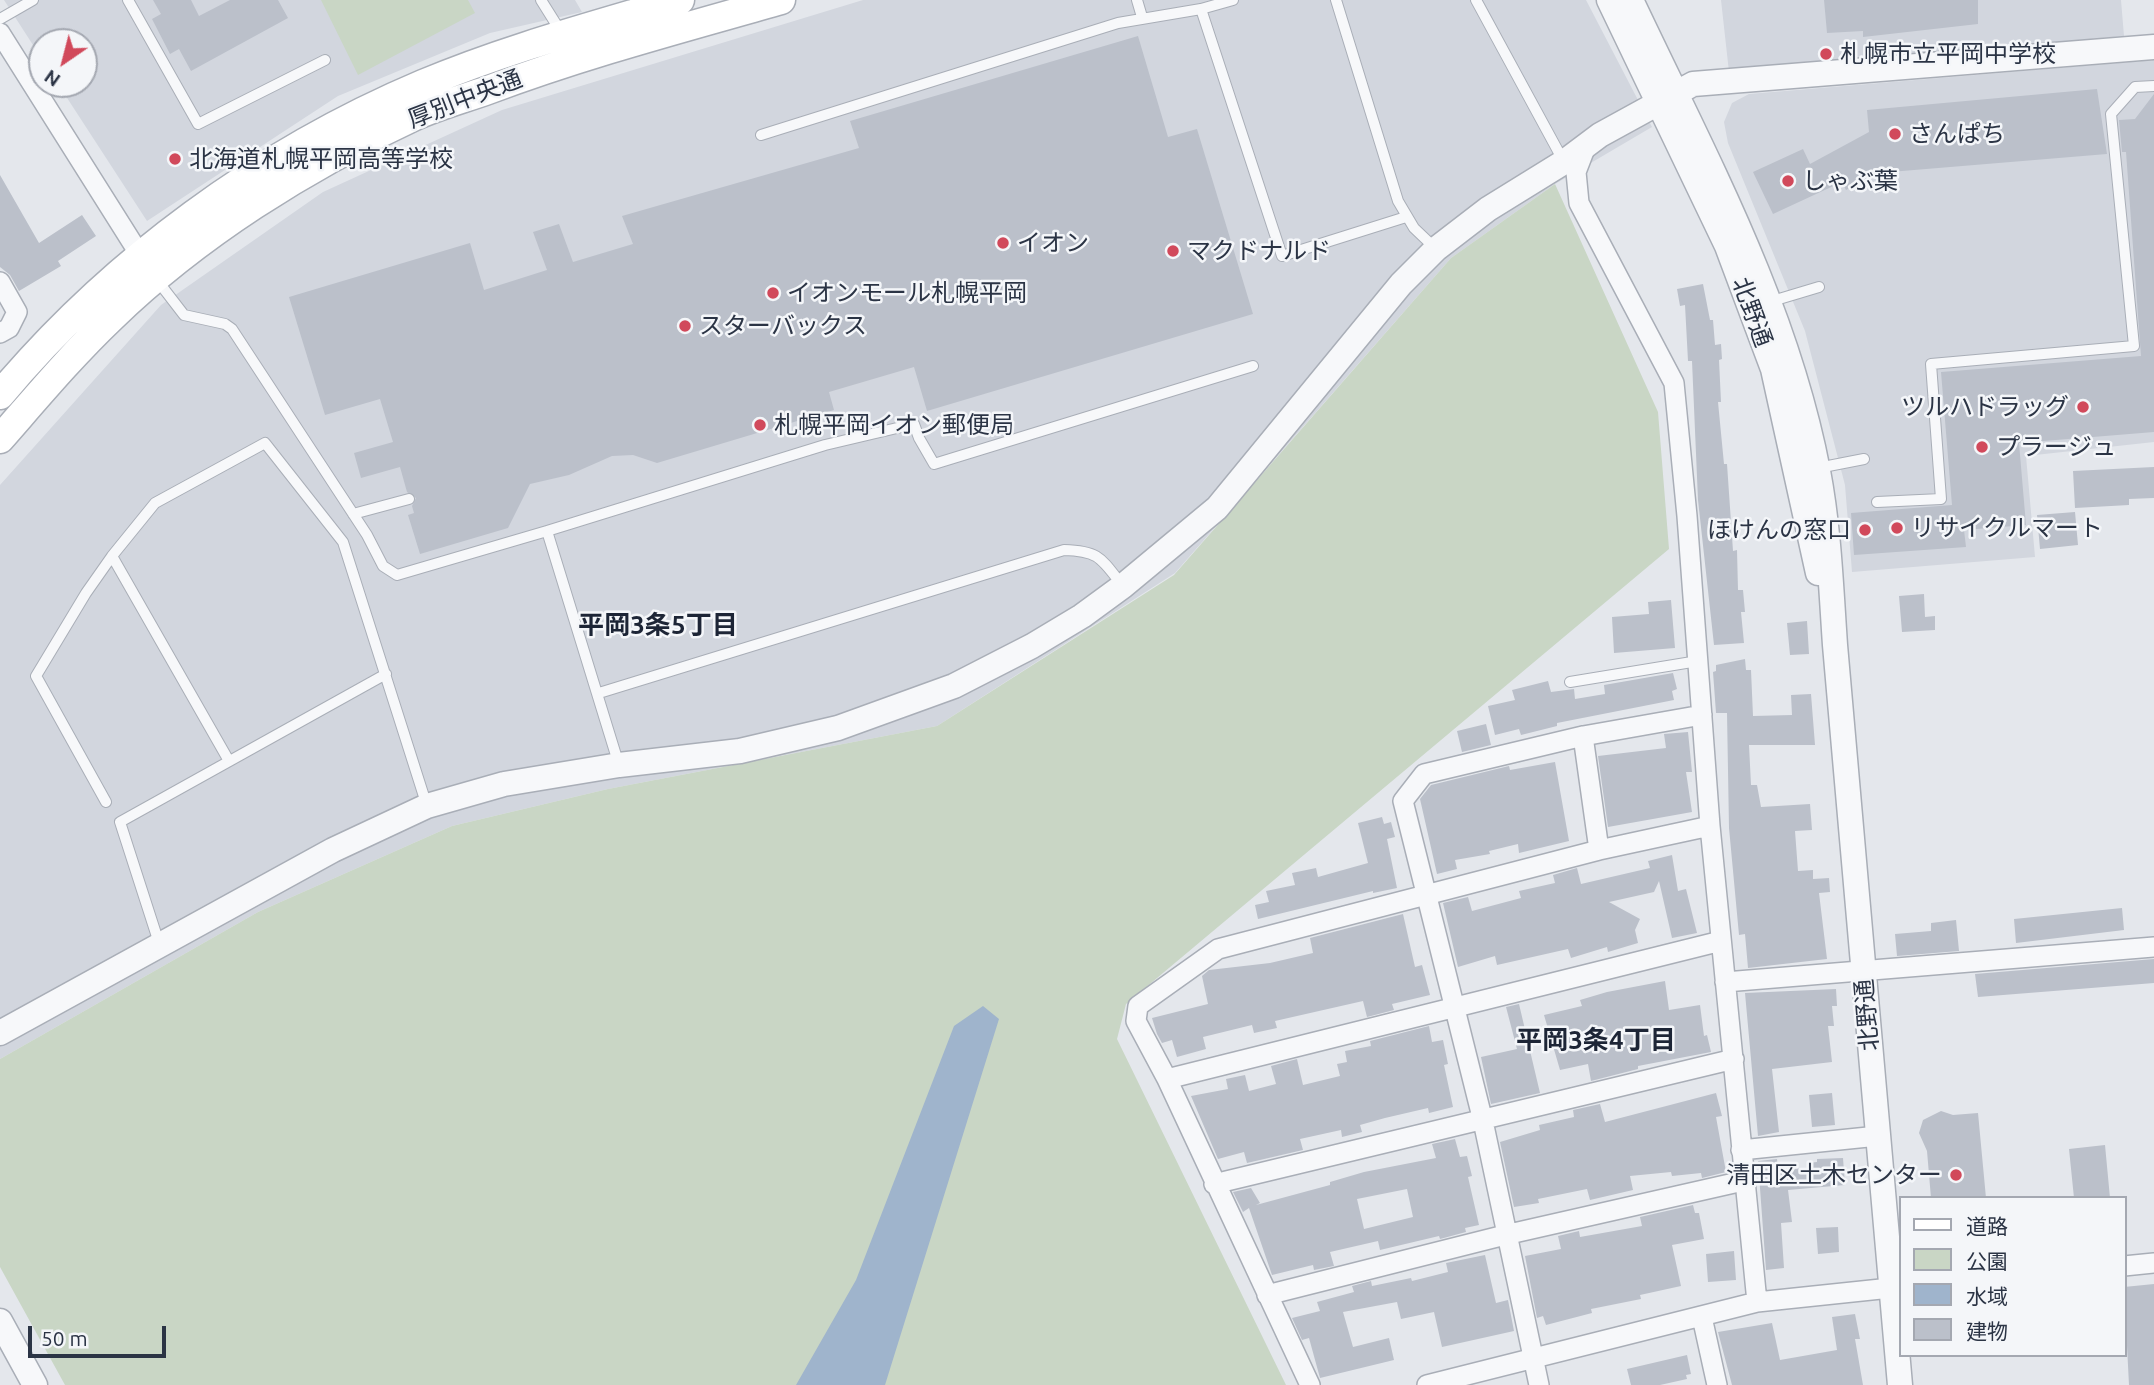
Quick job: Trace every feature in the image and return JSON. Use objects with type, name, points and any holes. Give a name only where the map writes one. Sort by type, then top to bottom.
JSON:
[{"type":"main road","name":"厚別中央通","points":[[0,395],[69,322],[148,267],[304,141],[422,84],[562,35],[611,10],[680,0]]},
{"type":"main road","name":"厚別中央通","points":[[0,439],[59,370],[113,316],[148,267],[184,256],[311,169],[416,116],[615,47],[781,0]]},
{"type":"street","name":"北野通","points":[[1609,0],[1744,233],[1789,359],[1818,469],[1828,526],[1835,645],[1863,973],[1878,1136],[1897,1287],[1898,1320]]},
{"type":"street","name":"北野通","points":[[1631,0],[1773,369],[1835,645]]},
{"type":"street","points":[[0,33],[148,267]]},
{"type":"street","points":[[0,1033],[159,943],[333,850],[427,806],[504,784],[620,765],[740,751],[838,728],[954,686],[1032,646],[1082,616],[1123,586],[1217,508],[1401,284],[1436,249],[1489,209],[1564,162],[1622,121],[1693,85],[2154,47]]},
{"type":"street","points":[[1586,146],[1576,172],[1579,202],[1674,383],[1710,826],[1757,1302]]},
{"type":"street","points":[[0,282],[17,312],[9,328],[0,333]]},
{"type":"street","points":[[1539,1385],[1483,1121],[1403,801],[1424,774],[1583,736],[1702,715]]},
{"type":"street","points":[[1583,736],[1599,850]]},
{"type":"street","points":[[1310,1385],[1167,1079],[1136,1021],[1138,1006],[1218,949],[1599,850],[1710,826]]},
{"type":"street","points":[[1167,1079],[1721,941]]},
{"type":"street","points":[[1726,982],[1863,973],[2154,947]]},
{"type":"street","points":[[1214,1184],[1734,1059]]},
{"type":"street","points":[[1741,1150],[1878,1136]]},
{"type":"street","points":[[1267,1295],[1505,1234],[1743,1181]]},
{"type":"street","points":[[2126,1266],[2154,1263]]},
{"type":"street","points":[[1427,1385],[1757,1302],[1897,1287]]},
{"type":"street","points":[[1702,1317],[1717,1385]]},
{"type":"street","points":[[1,1327],[36,1385]]},
{"type":"street","name":"北野通","points":[[1899,1357],[1900,1385]]},
{"type":"lane","points":[[0,19],[33,0]]},
{"type":"lane","points":[[128,0],[198,124],[325,60]]},
{"type":"lane","points":[[541,0],[562,35]]},
{"type":"lane","points":[[1137,0],[1142,17]]},
{"type":"lane","points":[[761,135],[1142,17],[1201,9],[1233,0]]},
{"type":"lane","points":[[1336,0],[1398,201],[1406,217],[1436,249]]},
{"type":"lane","points":[[1476,0],[1564,162]]},
{"type":"lane","points":[[1201,9],[1282,256],[1406,217]]},
{"type":"lane","points":[[1877,502],[1941,499],[1931,364],[2134,346],[2111,114],[2135,87],[2154,86]]},
{"type":"lane","points":[[148,267],[184,315],[225,324],[232,329],[353,514],[383,566],[397,575],[825,445],[914,424],[934,464],[1253,366]]},
{"type":"lane","points":[[1768,302],[1819,288]]},
{"type":"lane","points":[[106,803],[36,676],[86,593],[155,503],[265,443],[343,542],[427,806]]},
{"type":"lane","points":[[1818,469],[1864,459]]},
{"type":"lane","points":[[353,514],[409,499]]},
{"type":"lane","points":[[547,531],[620,765]]},
{"type":"lane","points":[[598,693],[1064,550],[1089,551],[1104,561],[1123,586]]},
{"type":"lane","points":[[112,556],[229,761]]},
{"type":"lane","points":[[1570,682],[1698,660]]},
{"type":"lane","points":[[159,943],[120,822],[386,674]]},
{"type":"shaded area","name":"北海道札幌平岡高等学校","points":[[4,0],[575,0],[582,12],[490,33],[338,96],[147,221],[67,98],[98,98],[98,28],[28,28],[28,37]]},
{"type":"shaded area","points":[[863,0],[1586,0],[1652,127],[1555,184],[1451,258],[1175,573],[937,726],[608,789],[452,826],[258,912],[0,1059],[0,485],[161,305],[323,192],[502,110]]},
{"type":"shaded area","name":"札幌市立平岡中学校","points":[[1721,0],[2121,0],[2124,36],[1729,72]]},
{"type":"shaded area","points":[[2154,60],[2154,442],[2026,456],[2035,557],[1852,572],[1845,485],[1805,331],[1728,143],[1724,122],[1732,103],[1749,94]]},
{"type":"green space","points":[[321,0],[468,0],[475,13],[358,75]]},
{"type":"green space","points":[[1555,184],[1658,412],[1669,549],[1126,1004],[1117,1039],[1286,1385],[65,1385],[0,1267],[0,1059],[258,912],[452,826],[608,789],[937,726],[1174,575],[1451,258]]},
{"type":"water","points":[[983,1006],[999,1019],[885,1385],[796,1385],[856,1280],[954,1026]]},
{"type":"building","points":[[153,0],[191,0],[199,16],[230,0],[278,0],[288,18],[191,71],[179,49],[170,54],[152,19],[161,14]]},
{"type":"building","points":[[1824,0],[1978,0],[1978,24],[1863,37],[1863,31],[1827,33]]},
{"type":"building","name":"イオンモール札幌平岡","points":[[1138,36],[1168,137],[1197,129],[1253,314],[927,411],[914,367],[829,392],[834,410],[657,463],[633,455],[612,456],[569,475],[530,484],[508,528],[420,554],[408,515],[414,513],[412,506],[416,498],[407,492],[400,467],[361,478],[354,453],[393,442],[380,399],[325,415],[289,297],[470,243],[484,290],[547,270],[533,232],[559,224],[573,262],[633,244],[622,216],[859,148],[850,121]]},
{"type":"building","points":[[2097,89],[2107,154],[1878,173],[1846,190],[1842,182],[1773,214],[1753,172],[1803,149],[1810,164],[1869,132],[1867,110]]},
{"type":"building","points":[[2154,94],[2154,432],[2019,443],[2026,525],[1964,530],[1966,547],[1854,555],[1851,513],[1952,505],[1941,372],[2141,356],[2126,152],[2122,152],[2119,120],[2135,119]]},
{"type":"building","points":[[0,175],[39,243],[82,215],[96,236],[58,261],[61,266],[19,291],[10,275],[0,267]]},
{"type":"building","points":[[1703,284],[1710,320],[1713,320],[1715,345],[1721,344],[1721,402],[1718,402],[1724,464],[1727,464],[1733,551],[1737,550],[1738,590],[1743,590],[1745,612],[1741,612],[1744,643],[1714,645],[1698,500],[1692,361],[1688,361],[1685,305],[1680,306],[1677,289]]},
{"type":"building","points":[[2154,467],[2154,498],[2129,499],[2129,505],[2075,508],[2073,471]]},
{"type":"building","points":[[2075,512],[2078,545],[2040,549],[2037,515]]},
{"type":"building","points":[[1924,594],[1925,617],[1935,616],[1935,630],[1902,632],[1899,596]]},
{"type":"building","points":[[1671,600],[1675,648],[1614,653],[1612,617],[1649,614],[1648,602]]},
{"type":"building","points":[[1807,621],[1809,654],[1790,655],[1787,623]]},
{"type":"building","points":[[1745,659],[1746,670],[1751,670],[1753,716],[1792,715],[1791,695],[1811,694],[1815,745],[1749,745],[1751,785],[1757,785],[1761,807],[1810,804],[1812,830],[1795,831],[1798,871],[1813,870],[1813,879],[1829,878],[1830,892],[1819,893],[1827,959],[1748,968],[1745,934],[1739,935],[1729,828],[1727,713],[1716,713],[1713,672],[1716,671],[1716,665]]},
{"type":"building","points":[[1673,673],[1677,689],[1672,691],[1674,700],[1557,723],[1557,726],[1521,735],[1519,729],[1495,735],[1488,706],[1515,700],[1512,690],[1548,681],[1551,692],[1574,689],[1575,699],[1605,694],[1604,685]]},
{"type":"building","points":[[1486,724],[1491,745],[1462,752],[1457,731]]},
{"type":"building","points":[[1688,732],[1692,772],[1686,772],[1692,812],[1608,827],[1598,756],[1666,748],[1664,734]]},
{"type":"building","points":[[1555,762],[1569,841],[1519,853],[1518,844],[1489,851],[1490,854],[1455,860],[1457,869],[1437,874],[1420,799],[1431,785],[1509,766],[1510,770]]},
{"type":"building","points":[[1382,817],[1384,824],[1391,822],[1395,837],[1387,839],[1397,888],[1373,891],[1258,919],[1255,905],[1269,902],[1266,891],[1295,885],[1292,873],[1316,868],[1318,877],[1368,863],[1358,823]]},
{"type":"building","points":[[1672,855],[1678,891],[1686,889],[1697,933],[1672,938],[1659,881],[1654,892],[1609,902],[1640,919],[1635,930],[1638,943],[1608,952],[1607,947],[1571,958],[1568,949],[1497,965],[1495,956],[1458,967],[1443,903],[1468,897],[1472,911],[1521,898],[1519,891],[1555,883],[1553,875],[1577,868],[1581,884],[1650,868],[1648,861]]},
{"type":"building","points":[[2122,908],[2124,930],[2016,943],[2014,919]]},
{"type":"building","points":[[1403,914],[1415,967],[1422,965],[1430,995],[1392,1004],[1394,1010],[1367,1017],[1363,1001],[1275,1021],[1277,1028],[1254,1033],[1252,1025],[1203,1037],[1206,1049],[1177,1057],[1172,1040],[1162,1043],[1157,1034],[1152,1018],[1208,1004],[1202,976],[1209,970],[1270,963],[1313,953],[1310,938]]},
{"type":"building","points":[[1956,920],[1959,951],[1897,956],[1895,934],[1931,931],[1931,923]]},
{"type":"building","points":[[2154,959],[2154,983],[1978,997],[1975,974]]},
{"type":"building","points":[[1665,981],[1669,1010],[1700,1005],[1704,1036],[1707,1035],[1711,1052],[1638,1066],[1638,1069],[1591,1081],[1588,1064],[1560,1070],[1544,1015],[1582,1006],[1580,1000],[1607,992]]},
{"type":"building","points":[[1836,989],[1837,1006],[1832,1006],[1834,1026],[1828,1026],[1832,1062],[1772,1069],[1779,1132],[1758,1136],[1745,993]]},
{"type":"building","points":[[1519,1004],[1540,1093],[1491,1104],[1481,1057],[1517,1049],[1506,1007]]},
{"type":"building","points":[[1429,1026],[1432,1042],[1443,1040],[1448,1064],[1444,1065],[1453,1107],[1429,1113],[1428,1108],[1385,1118],[1360,1125],[1362,1132],[1342,1137],[1341,1130],[1300,1139],[1303,1150],[1247,1163],[1244,1152],[1218,1159],[1191,1096],[1228,1089],[1226,1079],[1245,1075],[1249,1091],[1276,1084],[1271,1066],[1297,1059],[1303,1085],[1340,1076],[1337,1064],[1347,1062],[1345,1051],[1371,1046],[1370,1041]]},
{"type":"building","points":[[1716,1093],[1722,1116],[1716,1117],[1726,1172],[1702,1178],[1701,1173],[1672,1176],[1671,1172],[1630,1176],[1633,1190],[1590,1200],[1587,1189],[1538,1199],[1539,1203],[1514,1207],[1500,1142],[1540,1130],[1539,1125],[1574,1117],[1573,1110],[1600,1104],[1605,1122]]},
{"type":"building","points":[[1832,1093],[1835,1125],[1812,1127],[1809,1095]]},
{"type":"building","points":[[1941,1111],[1953,1115],[1978,1113],[1986,1196],[1931,1196],[1927,1151],[1919,1133],[1923,1120]]},
{"type":"building","points":[[1455,1139],[1460,1157],[1467,1156],[1472,1176],[1468,1177],[1479,1225],[1465,1228],[1466,1232],[1440,1239],[1439,1236],[1380,1250],[1378,1241],[1330,1252],[1334,1266],[1314,1270],[1313,1265],[1272,1275],[1249,1208],[1243,1212],[1233,1192],[1251,1188],[1260,1203],[1256,1205],[1330,1185],[1330,1182],[1364,1172],[1436,1158],[1432,1144]],"holes":[[[1407,1189],[1413,1217],[1364,1229],[1357,1199]]]},
{"type":"building","points":[[2105,1145],[2110,1196],[2074,1196],[2069,1149]]},
{"type":"building","points":[[1843,1158],[1845,1185],[1788,1190],[1792,1222],[1781,1223],[1784,1268],[1766,1270],[1758,1161],[1777,1159],[1778,1170],[1808,1168],[1808,1163],[1817,1162],[1817,1159]]},
{"type":"building","points":[[1693,1205],[1695,1213],[1699,1213],[1704,1239],[1672,1245],[1681,1286],[1640,1295],[1641,1299],[1591,1309],[1592,1313],[1546,1325],[1543,1316],[1537,1318],[1525,1256],[1561,1249],[1558,1236],[1579,1231],[1580,1237],[1642,1226],[1640,1217]]},
{"type":"building","points":[[1838,1227],[1839,1252],[1818,1254],[1816,1228]]},
{"type":"building","points":[[1734,1251],[1736,1280],[1708,1282],[1706,1254]]},
{"type":"building","points":[[1485,1255],[1496,1303],[1508,1300],[1514,1331],[1442,1347],[1434,1312],[1401,1319],[1397,1302],[1343,1312],[1353,1347],[1389,1338],[1394,1360],[1320,1378],[1309,1338],[1302,1340],[1292,1318],[1320,1311],[1317,1302],[1354,1292],[1352,1286],[1371,1281],[1372,1286],[1411,1278],[1412,1281],[1448,1272],[1446,1263]]},
{"type":"building","points":[[2154,1284],[2154,1385],[2129,1385],[2126,1287]]},
{"type":"building","points":[[1855,1314],[1860,1339],[1855,1339],[1863,1385],[1732,1385],[1718,1332],[1772,1323],[1780,1360],[1837,1350],[1832,1317]]},
{"type":"building","points":[[1687,1355],[1691,1374],[1686,1375],[1687,1379],[1660,1385],[1631,1385],[1627,1369]]},
{"type":"place","name":"札幌市立平岡中学校","points":[[1826,54]]},
{"type":"place","name":"さんぱち","points":[[1895,134]]},
{"type":"place","name":"北海道札幌平岡高等学校","points":[[175,159]]},
{"type":"place","name":"しゃぶ葉","points":[[1788,181]]},
{"type":"place","name":"イオン","points":[[1003,243]]},
{"type":"place","name":"マクドナルド","points":[[1173,251]]},
{"type":"place","name":"イオンモール札幌平岡","points":[[773,293]]},
{"type":"place","name":"スターバックス","points":[[685,326]]},
{"type":"place","name":"ツルハドラッグ","points":[[2083,407]]},
{"type":"place","name":"札幌平岡イオン郵便局","points":[[760,425]]},
{"type":"place","name":"プラージュ","points":[[1982,447]]},
{"type":"place","name":"リサイクルマート","points":[[1897,528]]},
{"type":"place","name":"ほけんの窓口","points":[[1865,530]]},
{"type":"place","name":"清田区土木センター","points":[[1956,1175]]},
{"type":"district","name":"平岡3条5丁目","points":[[658,625]]},
{"type":"district","name":"平岡3条4丁目","points":[[1596,1040]]}]
